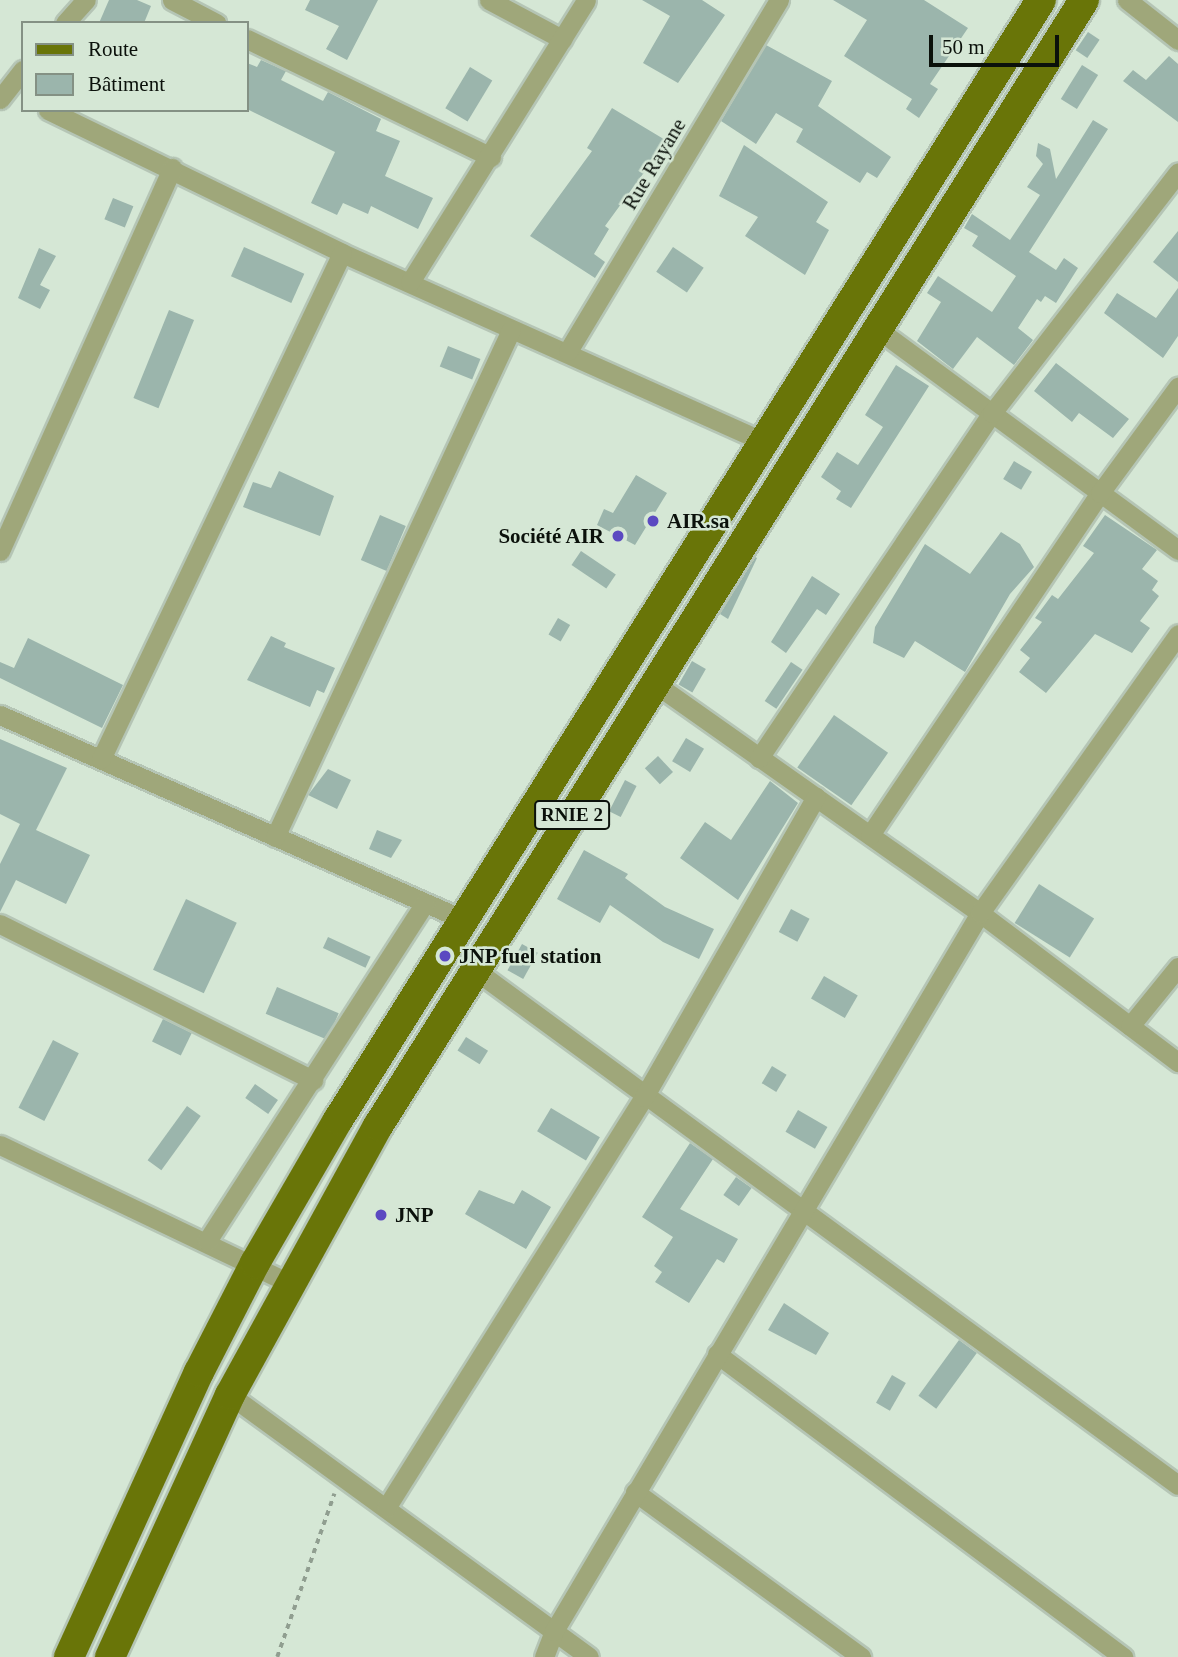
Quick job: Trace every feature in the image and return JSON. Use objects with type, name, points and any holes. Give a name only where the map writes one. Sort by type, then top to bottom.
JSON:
[{"type":"main road","name":"RNIE 2","points":[[69,1657],[255,1263],[462,919],[1041,0]]},
{"type":"main road","name":"RNIE 2","points":[[110,1657],[230,1395],[378,1126],[1084,0]]},
{"type":"street","points":[[67,21],[86,0]]},
{"type":"street","points":[[172,0],[212,21]]},
{"type":"street","points":[[489,0],[562,39]]},
{"type":"street","points":[[410,282],[491,157],[586,0]]},
{"type":"street","name":"Rue Rayane","points":[[568,351],[779,0]]},
{"type":"street","points":[[1127,0],[1178,40]]},
{"type":"street","points":[[248,39],[491,157]]},
{"type":"street","points":[[21,71],[1,92],[21,98]]},
{"type":"street","points":[[52,112],[342,253],[511,330],[568,351],[763,441]]},
{"type":"street","points":[[0,551],[172,168]]},
{"type":"street","points":[[759,758],[992,413],[1178,172]]},
{"type":"street","points":[[101,760],[342,253]]},
{"type":"street","points":[[876,328],[1178,550]]},
{"type":"street","points":[[275,837],[511,330]]},
{"type":"street","points":[[870,835],[1100,493],[1178,387]]},
{"type":"street","points":[[544,1657],[554,1631],[635,1492],[801,1209],[980,913],[1178,634]]},
{"type":"street","points":[[654,683],[980,913],[1178,1062]]},
{"type":"street","points":[[0,715],[462,919]]},
{"type":"street","points":[[386,1508],[645,1097],[816,797]]},
{"type":"street","points":[[207,1241],[425,903]]},
{"type":"street","points":[[0,924],[313,1080]]},
{"type":"street","points":[[1130,1026],[1178,967]]},
{"type":"street","points":[[475,970],[1178,1485]]},
{"type":"street","points":[[0,1145],[255,1263],[291,1284]]},
{"type":"street","points":[[716,1354],[1123,1657]]},
{"type":"street","points":[[230,1395],[339,1479],[386,1508],[589,1657]]},
{"type":"street","points":[[635,1492],[861,1657]]},
{"type":"path","points":[[277,1657],[339,1479]]},
{"type":"building","points":[[109,0],[137,0],[151,6],[145,21],[100,21]]},
{"type":"building","points":[[310,0],[378,0],[347,60],[326,49],[339,26],[305,10]]},
{"type":"building","points":[[642,0],[702,0],[725,15],[678,83],[643,63],[670,16]]},
{"type":"building","points":[[833,0],[924,0],[968,28],[930,84],[938,89],[919,118],[906,109],[912,99],[844,56],[867,20]]},
{"type":"building","points":[[1088,32],[1100,40],[1087,58],[1076,50]]},
{"type":"building","points":[[766,45],[832,81],[818,106],[891,157],[877,178],[867,172],[860,183],[796,142],[803,129],[776,113],[756,144],[721,121]]},
{"type":"building","points":[[1169,56],[1178,64],[1178,122],[1123,81],[1133,70],[1146,80]]},
{"type":"building","points":[[261,60],[286,71],[281,80],[323,101],[328,92],[381,119],[376,131],[400,141],[385,176],[433,198],[418,229],[371,206],[368,214],[343,203],[337,215],[311,203],[335,152],[248,109],[248,63],[257,67]]},
{"type":"building","points":[[1082,65],[1098,75],[1077,109],[1061,99]]},
{"type":"building","points":[[470,67],[492,80],[468,122],[445,108]]},
{"type":"building","points":[[612,108],[667,141],[605,226],[609,229],[594,254],[605,262],[595,278],[530,236],[592,151],[587,148]]},
{"type":"building","points":[[1093,120],[1108,129],[1029,252],[1056,270],[1064,258],[1078,268],[1056,303],[1045,296],[1041,302],[1037,299],[1018,328],[1033,340],[1014,365],[977,337],[953,369],[917,341],[941,302],[927,293],[938,276],[992,312],[1016,276],[972,246],[978,236],[964,228],[972,214],[1010,240],[1040,195],[1027,187],[1043,164],[1036,156],[1038,143],[1050,149],[1056,179]]},
{"type":"building","points":[[744,145],[828,202],[816,222],[829,230],[805,275],[745,236],[758,217],[719,196]]},
{"type":"building","points":[[113,198],[133,206],[125,228],[104,219]]},
{"type":"building","points":[[1178,231],[1178,282],[1153,262]]},
{"type":"building","points":[[244,247],[304,274],[291,303],[231,276]]},
{"type":"building","points":[[673,247],[704,268],[687,293],[656,272]]},
{"type":"building","points":[[39,248],[56,256],[40,285],[50,290],[40,309],[18,298]]},
{"type":"building","points":[[1178,288],[1178,336],[1163,358],[1104,313],[1117,293],[1156,318]]},
{"type":"building","points":[[169,310],[194,320],[158,408],[133,398]]},
{"type":"building","points":[[448,346],[480,359],[472,380],[440,366]]},
{"type":"building","points":[[1056,363],[1129,419],[1113,438],[1079,413],[1072,422],[1034,391]]},
{"type":"building","points":[[896,365],[929,386],[851,508],[836,499],[841,491],[821,477],[837,452],[858,465],[883,427],[865,415]]},
{"type":"building","points":[[1014,461],[1032,472],[1021,490],[1003,479]]},
{"type":"building","points":[[279,471],[334,496],[320,536],[243,507],[253,482],[271,488]]},
{"type":"building","points":[[636,475],[667,493],[635,545],[597,525],[604,509],[613,513]]},
{"type":"building","points":[[380,515],[406,526],[387,571],[361,560]]},
{"type":"building","points":[[1105,515],[1157,550],[1142,569],[1158,581],[1152,590],[1159,596],[1140,621],[1150,628],[1132,653],[1095,634],[1046,693],[1019,672],[1030,658],[1020,650],[1042,622],[1035,618],[1052,595],[1058,599],[1094,553],[1083,546]]},
{"type":"building","points":[[1001,532],[1020,544],[1034,567],[1010,594],[965,672],[915,641],[904,658],[873,643],[875,627],[925,544],[970,574]]},
{"type":"building","points":[[581,551],[616,574],[606,589],[571,565]]},
{"type":"building","points":[[755,557],[757,558],[728,619],[720,614]]},
{"type":"building","points":[[812,576],[840,594],[826,615],[817,609],[786,653],[771,642]]},
{"type":"building","points":[[558,618],[570,625],[561,641],[548,634]]},
{"type":"building","points":[[271,636],[286,643],[284,647],[335,668],[324,693],[317,690],[310,707],[247,680]]},
{"type":"building","points":[[28,638],[123,685],[102,728],[0,678],[0,662],[14,668]]},
{"type":"building","points":[[692,661],[706,669],[692,692],[678,684]]},
{"type":"building","points":[[791,662],[803,670],[776,709],[765,701]]},
{"type":"building","points":[[834,715],[888,753],[851,805],[797,767]]},
{"type":"building","points":[[686,738],[704,749],[690,772],[672,761]]},
{"type":"building","points":[[0,739],[67,768],[36,830],[90,855],[66,904],[16,880],[0,912],[0,864],[20,824],[0,814]]},
{"type":"building","points":[[658,756],[673,772],[660,784],[645,768]]},
{"type":"building","points":[[328,769],[351,780],[337,809],[308,795]]},
{"type":"building","points":[[625,780],[637,786],[621,817],[609,811]]},
{"type":"building","points":[[770,781],[798,803],[738,900],[680,858],[705,822],[731,840]]},
{"type":"building","points":[[377,830],[402,840],[391,858],[369,849]]},
{"type":"building","points":[[584,850],[628,874],[625,878],[665,907],[714,929],[699,959],[663,942],[610,905],[600,923],[557,899]]},
{"type":"building","points":[[1039,884],[1094,918],[1070,957],[1015,923]]},
{"type":"building","points":[[186,899],[237,923],[204,993],[153,970]]},
{"type":"building","points":[[791,909],[810,919],[797,942],[779,932]]},
{"type":"building","points":[[328,937],[371,957],[366,968],[323,948]]},
{"type":"building","points":[[522,944],[538,953],[523,979],[507,970]]},
{"type":"building","points":[[824,976],[858,995],[845,1018],[811,999]]},
{"type":"building","points":[[277,987],[339,1013],[327,1040],[266,1014]]},
{"type":"building","points":[[163,1019],[192,1033],[181,1055],[152,1041]]},
{"type":"building","points":[[466,1037],[488,1051],[480,1064],[458,1051]]},
{"type":"building","points":[[53,1040],[79,1053],[44,1121],[18,1108]]},
{"type":"building","points":[[772,1066],[787,1075],[776,1092],[762,1083]]},
{"type":"building","points":[[255,1084],[278,1100],[268,1114],[245,1098]]},
{"type":"building","points":[[187,1106],[201,1116],[161,1170],[148,1160]]},
{"type":"building","points":[[551,1108],[600,1137],[586,1161],[537,1131]]},
{"type":"building","points":[[798,1110],[827,1127],[815,1149],[786,1132]]},
{"type":"building","points":[[690,1143],[713,1159],[680,1209],[738,1239],[724,1263],[717,1259],[689,1303],[655,1282],[662,1272],[654,1266],[673,1237],[642,1217]]},
{"type":"building","points":[[736,1177],[752,1188],[739,1206],[723,1195]]},
{"type":"building","points":[[479,1190],[514,1204],[522,1190],[551,1207],[526,1249],[465,1214]]},
{"type":"building","points":[[784,1303],[829,1333],[816,1355],[768,1330]]},
{"type":"building","points":[[959,1340],[977,1353],[936,1409],[918,1396]]},
{"type":"building","points":[[892,1375],[906,1383],[890,1411],[876,1403]]},
{"type":"place","name":"AIR.sa","points":[[653,521]]},
{"type":"place","name":"Société AIR","points":[[618,536]]},
{"type":"place","name":"JNP fuel station","points":[[445,956]]},
{"type":"place","name":"JNP","points":[[381,1215]]}]
